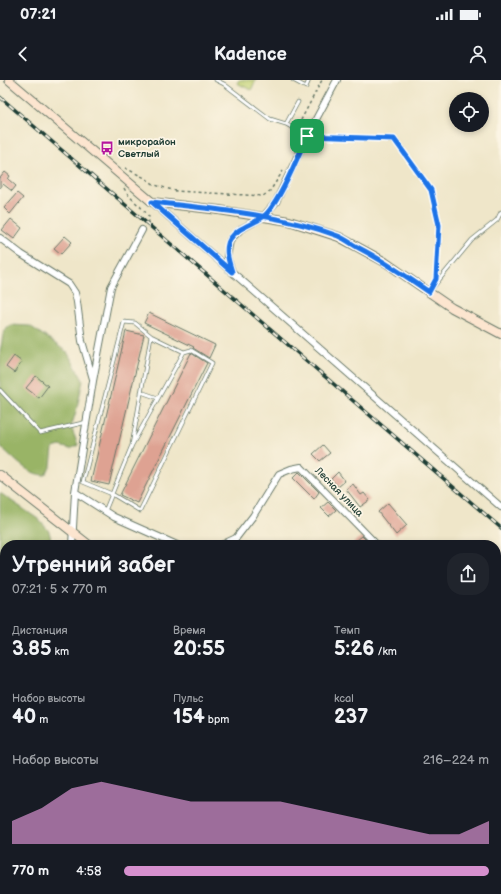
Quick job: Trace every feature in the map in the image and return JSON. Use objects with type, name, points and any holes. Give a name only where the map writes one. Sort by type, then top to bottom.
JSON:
[{"type":"street","points":[[9,80],[152,202],[501,507]]},
{"type":"street","points":[[232,272],[227,257],[230,240],[241,229],[263,216],[276,202],[305,134],[337,80]]},
{"type":"street","points":[[152,202],[263,216],[289,221],[339,237],[385,262],[452,308],[501,334]]},
{"type":"street","points":[[72,540],[75,492],[93,381],[111,287],[142,230]]},
{"type":"street","points":[[0,238],[68,284],[74,293],[77,302],[82,342],[93,381]]},
{"type":"street","name":"Лесная улица","points":[[232,540],[236,538],[253,516],[279,474],[300,467],[372,540]]},
{"type":"street","points":[[0,475],[82,540]]},
{"type":"street","points":[[75,492],[114,517],[166,540]]},
{"type":"lane","points":[[216,80],[224,84],[270,118],[305,134]]},
{"type":"lane","points":[[293,80],[306,87],[309,80]]},
{"type":"lane","points":[[286,124],[298,102]]},
{"type":"lane","points":[[429,292],[472,240],[497,220],[501,212]]},
{"type":"lane","points":[[497,220],[501,222]]},
{"type":"lane","points":[[124,322],[135,323],[151,336],[184,352],[191,350],[212,363],[140,511],[112,494],[83,482],[124,322]]},
{"type":"lane","points":[[132,445],[151,336]]},
{"type":"lane","points":[[105,511],[132,445],[184,352]]},
{"type":"lane","points":[[0,390],[40,433],[87,422]]},
{"type":"lane","points":[[141,392],[158,398]]},
{"type":"path","points":[[322,80],[300,122],[305,134],[394,139],[431,190],[439,225],[436,279]]},
{"type":"path","points":[[122,167],[145,178],[155,185],[176,191],[263,196],[270,191],[285,167]]},
{"type":"path","points":[[124,188],[131,198],[142,207],[149,217],[149,221],[142,230]]},
{"type":"green space","points":[[239,80],[256,80],[251,90],[237,83]]},
{"type":"green space","points":[[10,325],[30,326],[67,352],[83,380],[71,427],[78,445],[70,449],[60,446],[53,448],[51,466],[45,475],[26,469],[0,446],[0,352],[4,330]]},
{"type":"green space","points":[[0,493],[38,519],[49,531],[51,540],[0,540]]},
{"type":"building","points":[[5,172],[10,176],[8,179],[16,186],[12,191],[3,184],[0,188],[0,178]]},
{"type":"building","points":[[17,193],[23,198],[10,214],[4,208]]},
{"type":"building","points":[[11,219],[22,228],[14,239],[2,230]]},
{"type":"building","points":[[65,236],[72,242],[61,254],[54,248]]},
{"type":"building","points":[[149,313],[215,345],[209,358],[193,348],[194,347],[144,323]]},
{"type":"building","points":[[126,331],[144,335],[109,485],[91,481]]},
{"type":"building","points":[[191,353],[207,363],[137,503],[120,495]]},
{"type":"building","points":[[14,356],[22,362],[14,373],[6,367]]},
{"type":"building","points":[[36,376],[48,386],[39,398],[26,388]]},
{"type":"building","points":[[323,445],[330,453],[320,461],[313,454]]},
{"type":"building","points":[[299,472],[319,492],[314,499],[293,478]]},
{"type":"building","points":[[338,472],[345,481],[338,487],[331,479]]},
{"type":"building","points":[[353,484],[361,495],[364,493],[370,500],[360,507],[346,489]]},
{"type":"building","points":[[328,502],[336,510],[329,516],[321,508]]},
{"type":"building","points":[[388,503],[407,525],[396,535],[378,512]]},
{"type":"building","points":[[362,536],[366,540],[357,540]]},
{"type":"railway","points":[[0,97],[501,528]]},
{"type":"place","name":"микрорайон Светлый","points":[[107,148]]},
{"type":"route","points":[[307,136],[276,202],[263,216],[241,229],[230,240],[227,257],[232,272],[152,202],[263,216],[289,221],[339,237],[385,262],[429,292],[436,279],[439,225],[431,190],[394,139],[307,136]]}]
